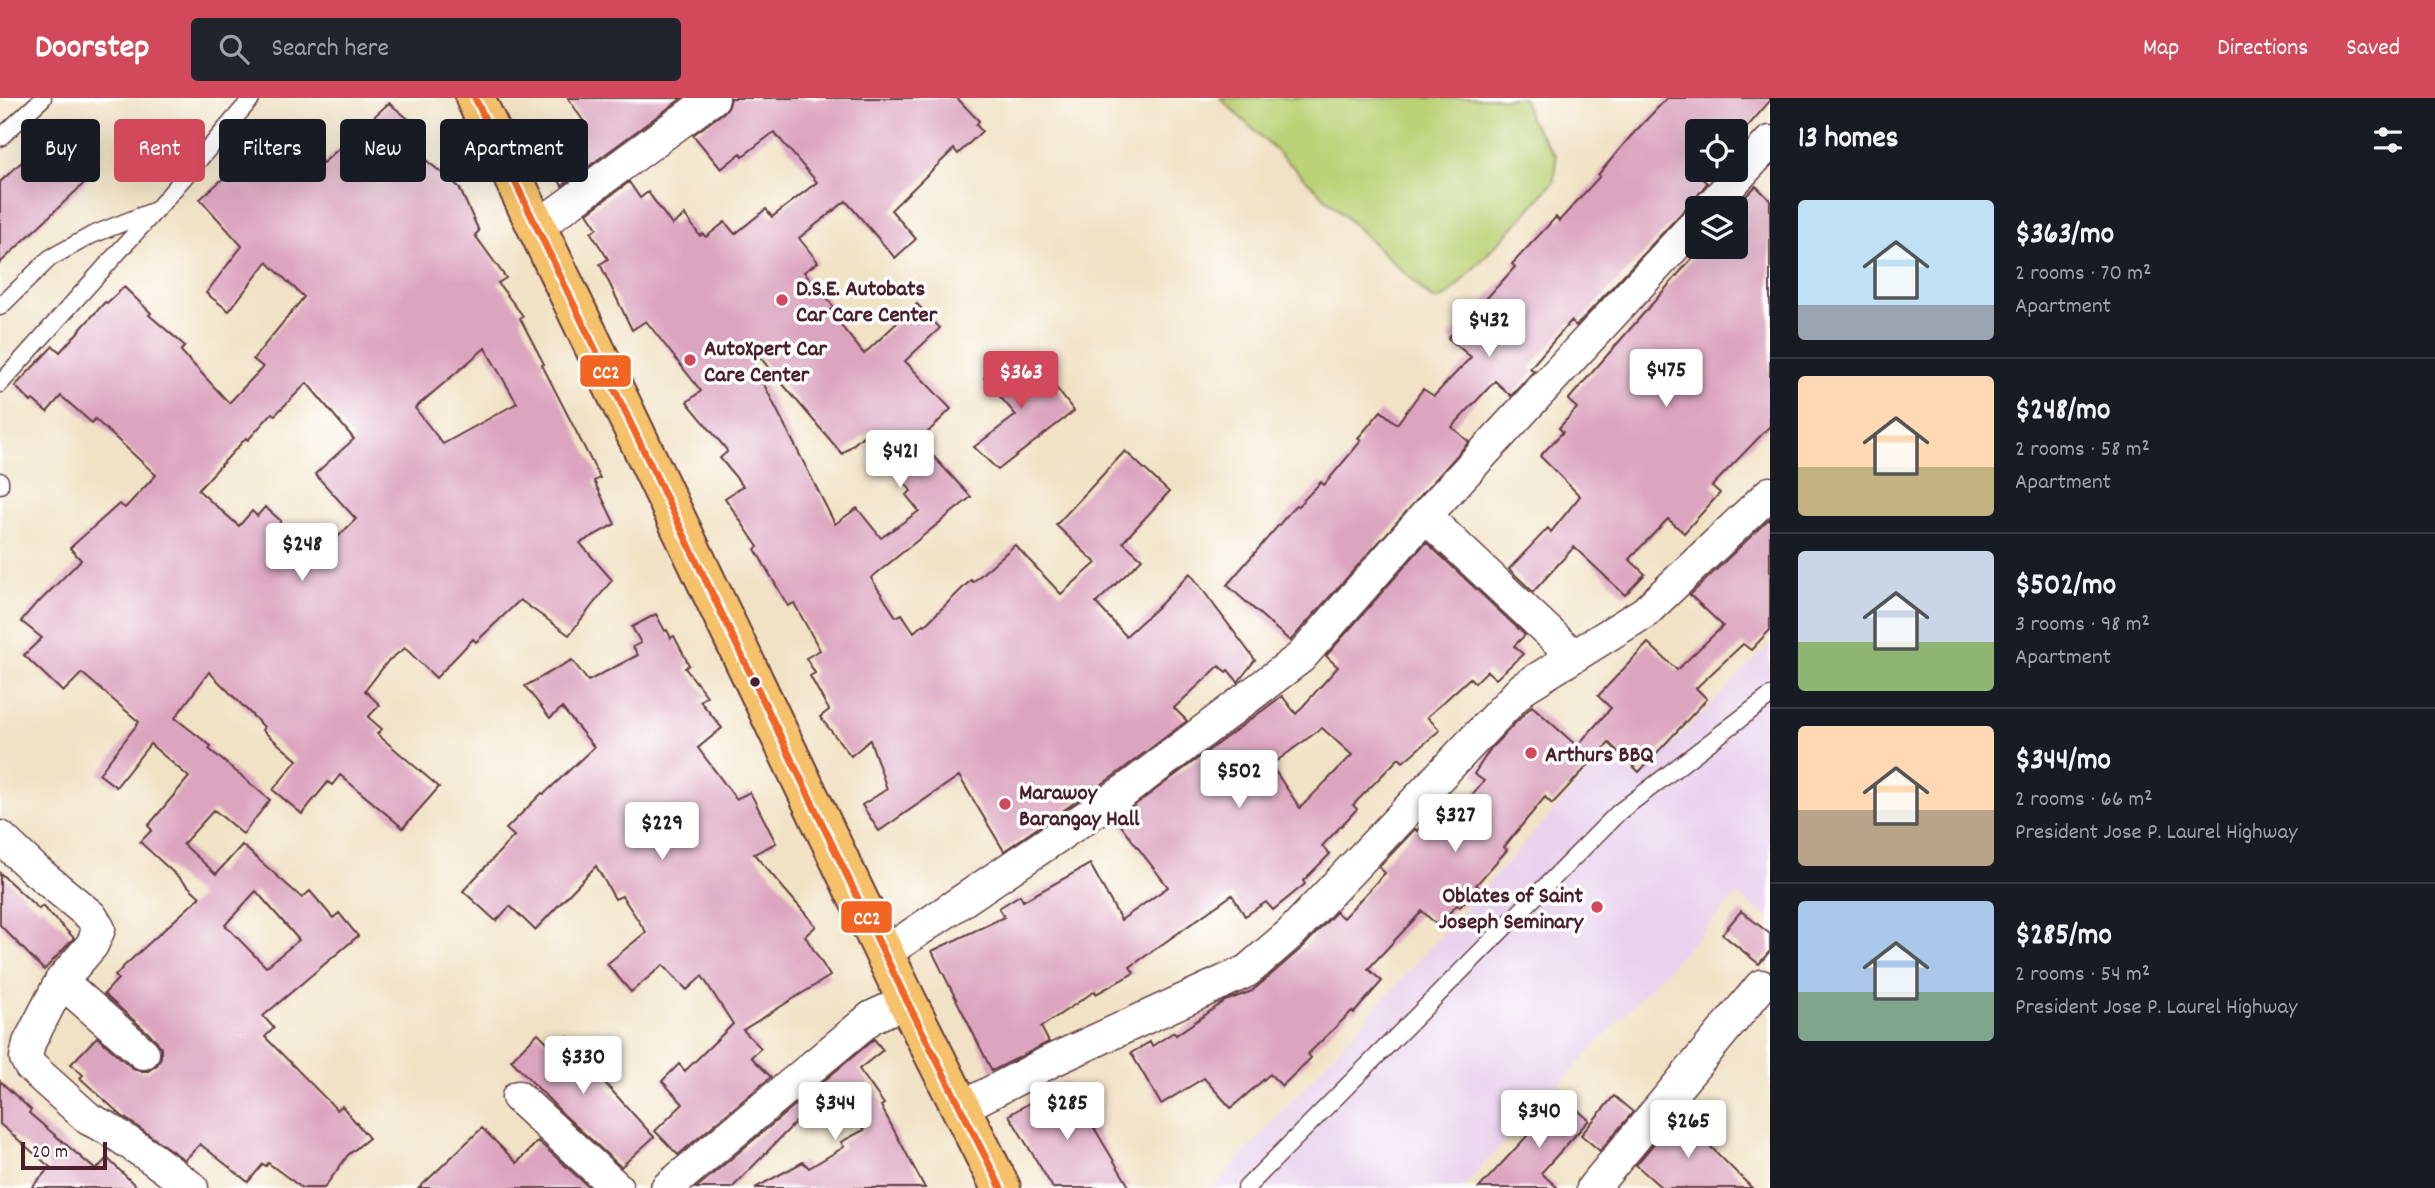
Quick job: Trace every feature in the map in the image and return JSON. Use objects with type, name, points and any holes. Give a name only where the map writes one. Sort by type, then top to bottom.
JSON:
[{"type":"main road","points":[[475,98],[907,1001],[1001,1188]]},
{"type":"street","points":[[537,227],[713,98]]},
{"type":"street","points":[[1720,196],[1770,142]]},
{"type":"street","points":[[885,954],[1126,790],[1301,657],[1425,516],[1685,235]]},
{"type":"street","points":[[961,1108],[1051,1061],[1247,971],[1291,933],[1523,688],[1646,612],[1770,493]]},
{"type":"street","points":[[1425,516],[1574,656]]},
{"type":"street","points":[[0,837],[97,923],[99,929],[92,945],[61,981],[26,1050],[30,1066],[89,1119],[142,1151],[191,1188]]},
{"type":"street","points":[[61,981],[143,1053]]},
{"type":"street","points":[[1593,1188],[1761,986]]},
{"type":"street","points":[[667,1188],[872,1017],[907,1001]]},
{"type":"street","points":[[518,1097],[617,1188]]},
{"type":"lane","points":[[0,138],[43,98]]},
{"type":"lane","points":[[0,384],[157,209],[252,98]]},
{"type":"lane","points":[[0,307],[50,258],[92,235],[157,209]]},
{"type":"lane","points":[[1246,1188],[1619,812],[1770,696]]},
{"type":"shaded area","name":"Oblates of Saint Joseph Seminary","points":[[1770,644],[1770,919],[1737,895],[1462,1188],[1213,1188],[1606,753],[1639,779]]},
{"type":"green space","points":[[1220,98],[1523,98],[1530,120],[1556,156],[1556,170],[1553,182],[1526,214],[1449,294],[1439,300],[1433,300]]},
{"type":"building","points":[[568,98],[682,98],[588,167],[588,119],[582,119]]},
{"type":"building","points":[[731,98],[957,98],[979,121],[976,125],[982,131],[958,154],[954,149],[891,210],[916,239],[895,258],[846,201],[799,238],[818,262],[804,272],[834,307],[829,311],[864,354],[917,304],[940,328],[905,361],[951,409],[919,441],[971,497],[871,578],[896,617],[902,614],[914,632],[925,625],[971,580],[973,582],[1015,545],[1061,594],[1096,563],[1056,525],[1125,451],[1169,492],[1123,542],[1142,559],[1096,603],[1126,636],[1190,573],[1255,660],[1238,682],[1228,670],[1226,672],[1219,666],[1174,708],[1187,721],[1115,775],[1004,851],[959,776],[879,831],[862,805],[887,789],[870,740],[851,756],[820,717],[829,710],[810,676],[815,673],[806,658],[820,650],[794,603],[788,606],[755,549],[758,547],[725,498],[743,486],[720,458],[727,452],[726,449],[687,402],[701,391],[646,321],[632,330],[600,264],[608,259],[591,233],[597,228],[587,213],[629,182],[640,198],[648,192],[672,225],[685,215],[700,236],[703,234],[706,237],[725,222],[735,234],[766,209],[772,217],[817,182],[774,132],[721,169],[693,135],[729,106]],"holes":[[[759,356],[842,454],[869,431],[911,491],[906,495],[919,511],[881,538],[857,508],[835,524],[752,361]]]},
{"type":"building","points":[[1667,98],[1770,98],[1748,126],[1748,119],[1685,119],[1685,182],[1707,183],[1697,196],[1685,196],[1685,209],[1576,326],[1571,321],[1530,368],[1534,371],[1511,396],[1495,381],[1452,427],[1469,442],[1290,641],[1227,585],[1296,505],[1321,482],[1324,485],[1361,441],[1358,438],[1381,411],[1397,424],[1423,389],[1434,396],[1471,357],[1448,338],[1515,267],[1512,264],[1556,217],[1559,221],[1600,176],[1598,175]]},
{"type":"building","points":[[389,103],[408,119],[371,119]]},
{"type":"building","points":[[340,148],[340,182],[426,182],[426,160],[440,172],[440,182],[453,182],[459,187],[479,231],[475,235],[506,278],[498,283],[523,316],[520,318],[544,364],[542,365],[600,478],[594,481],[615,524],[580,543],[612,580],[569,635],[520,600],[476,642],[473,639],[436,678],[405,648],[388,661],[365,691],[380,705],[368,717],[382,729],[377,734],[439,787],[403,828],[340,775],[332,785],[328,782],[302,814],[273,790],[297,760],[262,730],[264,727],[209,672],[175,718],[211,746],[209,749],[270,800],[243,834],[214,810],[183,844],[216,874],[242,845],[302,898],[310,891],[333,918],[339,913],[358,936],[263,1016],[274,1028],[265,1037],[337,1110],[342,1106],[369,1138],[348,1155],[324,1188],[302,1188],[268,1163],[266,1166],[263,1164],[248,1182],[200,1144],[185,1160],[122,1116],[80,1078],[83,1075],[71,1064],[97,1037],[139,1071],[148,1071],[157,1065],[161,1048],[156,1040],[104,994],[118,979],[115,976],[123,967],[200,897],[140,842],[152,830],[148,826],[189,777],[150,744],[116,787],[99,774],[139,722],[82,673],[63,692],[24,655],[42,638],[21,621],[81,560],[70,548],[119,504],[125,508],[156,475],[95,419],[92,423],[61,396],[47,412],[33,400],[31,402],[15,386],[53,346],[60,352],[105,302],[124,287],[151,313],[149,315],[185,346],[181,351],[229,403],[263,367],[253,359],[304,297],[267,262],[229,311],[206,293],[242,246],[200,199],[219,182],[326,182],[326,160]],"holes":[[[485,348],[517,403],[443,444],[415,408]],[[307,383],[354,439],[315,474],[356,519],[310,564],[274,530],[281,521],[265,507],[257,516],[252,511],[239,526],[198,490],[246,438],[248,440],[272,413],[275,415]],[[256,891],[299,940],[266,967],[225,925]]]},
{"type":"building","points":[[21,163],[21,182],[86,182],[0,263],[0,182]]},
{"type":"building","points":[[1756,186],[1770,200],[1770,426],[1712,486],[1720,493],[1684,533],[1668,519],[1629,559],[1645,574],[1625,595],[1574,547],[1533,592],[1509,569],[1548,528],[1551,532],[1580,496],[1540,456],[1563,432],[1559,428],[1577,408],[1568,400],[1691,259],[1748,259],[1746,196]]},
{"type":"building","points":[[1016,351],[1048,390],[1054,385],[1074,411],[998,470],[974,447],[1016,415],[984,378]]},
{"type":"building","points":[[1770,518],[1770,630],[1751,650],[1743,644],[1696,688],[1707,699],[1639,772],[1609,743],[1552,804],[1545,797],[1504,847],[1507,850],[1476,885],[1479,887],[1460,907],[1457,905],[1437,925],[1422,911],[1368,969],[1382,981],[1354,1013],[1352,1011],[1308,1054],[1311,1058],[1282,1086],[1270,1074],[1231,1108],[1204,1078],[1161,1104],[1131,1053],[1150,1042],[1152,1046],[1174,1032],[1176,1035],[1225,1001],[1252,991],[1303,947],[1336,912],[1343,918],[1385,873],[1379,867],[1415,829],[1417,831],[1439,804],[1454,816],[1484,781],[1474,774],[1491,748],[1532,706],[1577,746],[1611,708],[1598,696],[1648,643],[1677,670],[1723,626],[1690,595]]},
{"type":"building","points":[[1426,542],[1525,635],[1514,646],[1523,654],[1496,679],[1487,671],[1475,683],[1470,678],[1427,717],[1440,730],[1403,762],[1399,758],[1353,805],[1357,809],[1322,846],[1330,854],[1303,881],[1305,884],[1273,910],[1266,902],[1245,916],[1232,895],[1130,967],[1134,973],[1096,994],[1095,991],[1041,1027],[1049,1042],[992,1071],[932,951],[1004,917],[999,908],[1020,895],[1023,901],[1090,864],[1121,920],[1168,887],[1116,819],[1282,696],[1296,714],[1338,667],[1326,656]],"holes":[[[1322,728],[1352,755],[1300,808],[1271,765]]]},
{"type":"building","points":[[656,614],[665,631],[667,630],[671,638],[674,636],[689,665],[685,668],[707,696],[700,701],[722,728],[698,748],[736,799],[750,792],[776,843],[754,854],[816,926],[805,936],[830,976],[743,1030],[761,1048],[751,1057],[771,1077],[678,1155],[655,1131],[683,1104],[662,1081],[679,1064],[685,1071],[733,1024],[702,976],[687,990],[663,965],[631,992],[607,964],[646,932],[622,896],[615,899],[596,866],[535,930],[510,906],[496,921],[463,891],[514,836],[506,829],[594,747],[562,708],[550,718],[525,686],[572,660],[588,681],[638,655],[633,647],[641,643],[632,627]]},
{"type":"building","points":[[0,873],[39,909],[42,906],[74,938],[44,970],[0,925]]},
{"type":"building","points":[[1741,911],[1770,934],[1770,951],[1759,964],[1722,934]]},
{"type":"building","points":[[538,1033],[554,1049],[567,1036],[610,1078],[605,1083],[654,1137],[621,1167],[563,1114],[511,1060]]},
{"type":"building","points":[[874,1039],[883,1050],[859,1069],[884,1104],[881,1106],[925,1188],[755,1188],[803,1162],[809,1168],[844,1147],[841,1142],[864,1130],[835,1089],[819,1101],[818,1099],[732,1188],[696,1188]]},
{"type":"building","points":[[0,1081],[31,1110],[29,1113],[96,1170],[107,1158],[138,1188],[31,1188],[50,1167],[0,1124]]},
{"type":"building","points":[[1066,1081],[1130,1188],[1053,1188],[1009,1115]]},
{"type":"building","points":[[1614,1096],[1633,1112],[1600,1151],[1581,1135]]},
{"type":"building","points":[[1563,1097],[1589,1120],[1541,1173],[1558,1188],[1479,1188]]},
{"type":"building","points":[[1681,1111],[1716,1140],[1710,1146],[1752,1188],[1662,1188],[1636,1165]]},
{"type":"building","points":[[482,1128],[517,1163],[538,1141],[590,1188],[419,1188]]},
{"type":"transit line","name":"CC2","points":[[475,98],[907,1001],[1001,1188]]},
{"type":"place","name":"D.S.E. Autobats Car Care Center","points":[[782,300]]},
{"type":"place","name":"AutoXpert Car Care Center","points":[[690,360]]},
{"type":"place","name":"Arthurs BBQ","points":[[1531,753]]},
{"type":"place","name":"Marawoy Barangay Hall","points":[[1005,804]]},
{"type":"place","name":"Oblates of Saint Joseph Seminary","points":[[1597,907]]}]
